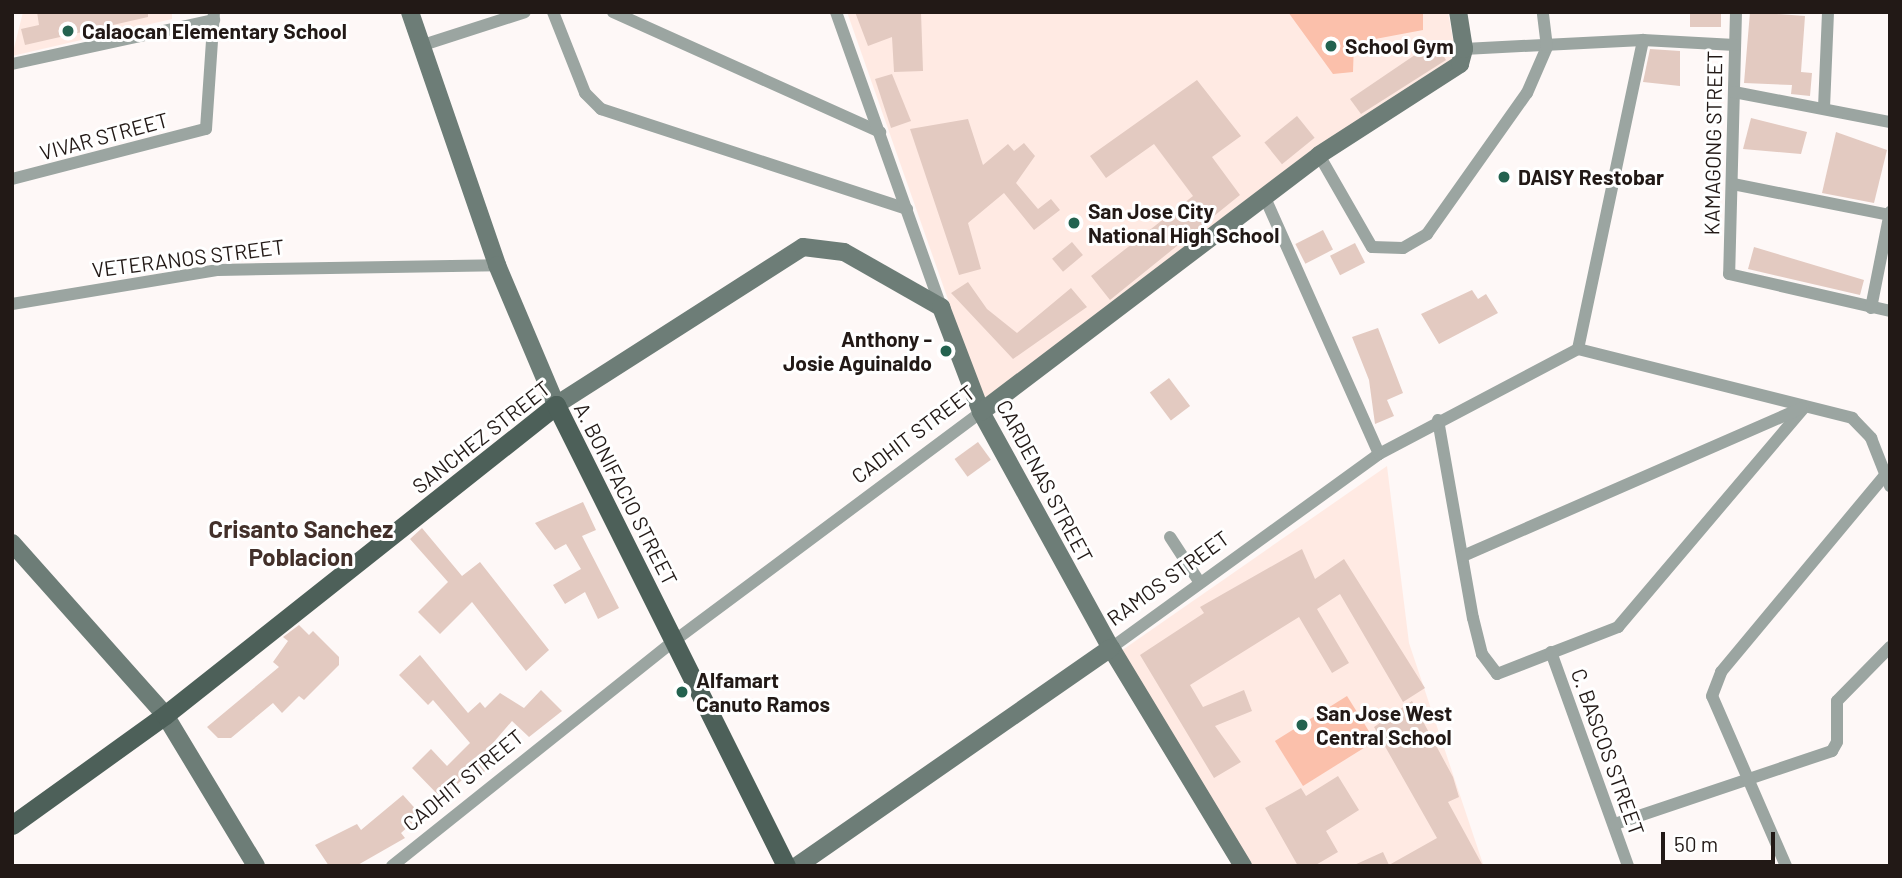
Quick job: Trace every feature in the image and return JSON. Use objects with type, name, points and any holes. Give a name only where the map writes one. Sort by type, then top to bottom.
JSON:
[{"type":"main road","name":"A. BONIFACIO STREET","points":[[556,405],[786,866]]},
{"type":"main road","name":"SANCHEZ STREET","points":[[12,825],[165,715],[556,405]]},
{"type":"street","name":"A. BONIFACIO STREET","points":[[410,12],[496,265],[556,405]]},
{"type":"street","points":[[420,46],[525,12]]},
{"type":"street","points":[[552,12],[585,93],[601,109],[907,209]]},
{"type":"street","points":[[613,12],[880,132]]},
{"type":"street","name":"CARDENAS STREET","points":[[836,12],[981,412],[1111,648],[1237,864]]},
{"type":"street","points":[[1458,12],[1464,49],[1547,47],[1643,40],[1735,45]]},
{"type":"street","points":[[1319,155],[1372,247],[1403,248],[1427,233],[1501,137],[1547,47],[1543,12]]},
{"type":"street","name":"KAMAGONG STREET","points":[[1736,12],[1729,274],[1871,308]]},
{"type":"street","points":[[1824,108],[1828,12]]},
{"type":"street","points":[[12,64],[214,16]]},
{"type":"street","name":"VIVAR STREET","points":[[12,179],[206,129],[214,16]]},
{"type":"street","points":[[1643,40],[1578,349],[1852,418],[1863,426],[1887,481],[1721,673],[1712,703],[1786,866]]},
{"type":"street","name":"CADHIT STREET","points":[[392,866],[674,641],[1266,200],[1319,155],[1460,64],[1464,49]]},
{"type":"street","points":[[1734,92],[1890,122]]},
{"type":"street","points":[[1733,184],[1889,214],[1871,308],[1890,311]]},
{"type":"street","points":[[1266,200],[1379,454]]},
{"type":"street","name":"SANCHEZ STREET","points":[[556,405],[803,247],[844,252],[941,307]]},
{"type":"street","name":"VETERANOS STREET","points":[[12,304],[218,270],[496,265]]},
{"type":"street","name":"RAMOS STREET","points":[[797,866],[1111,648],[1379,454],[1438,420],[1578,349]]},
{"type":"street","points":[[1463,556],[1804,408]]},
{"type":"street","points":[[1438,420],[1463,556],[1489,667],[1497,674],[1618,627],[1804,408]]},
{"type":"street","points":[[1170,537],[1200,583]]},
{"type":"street","points":[[12,543],[165,715],[256,866]]},
{"type":"street","points":[[1615,824],[1748,781],[1834,748],[1837,701],[1890,648]]},
{"type":"street","name":"C. BASCOS STREET","points":[[1552,652],[1628,866]]},
{"type":"shaded area","name":"Calaocan Elementary School","points":[[23,12],[172,12],[172,19],[12,56]]},
{"type":"shaded area","name":"San Jose City National High School","points":[[847,12],[1448,12],[1456,57],[984,402]]},
{"type":"shaded area","name":"School Gym","points":[[1288,12],[1423,12],[1423,30],[1354,43],[1353,72],[1333,74]]},
{"type":"shaded area","name":"San Jose West Central School","points":[[1387,466],[1409,643],[1483,864],[1251,866],[1121,651]]},
{"type":"shaded area","points":[[1347,696],[1375,741],[1303,786],[1275,741]]},
{"type":"building","points":[[37,12],[148,12],[148,17],[25,45],[21,29],[39,25]]},
{"type":"building","points":[[855,12],[921,12],[923,71],[894,72],[892,37],[868,46]]},
{"type":"building","points":[[1690,12],[1721,12],[1721,27],[1690,27]]},
{"type":"building","points":[[1750,12],[1805,16],[1801,72],[1812,73],[1810,96],[1791,94],[1792,85],[1744,83]]},
{"type":"building","points":[[1434,42],[1446,60],[1361,114],[1350,99]]},
{"type":"building","points":[[1650,49],[1680,51],[1680,86],[1643,82]]},
{"type":"building","points":[[892,74],[911,121],[891,128],[875,79]]},
{"type":"building","points":[[1197,80],[1241,136],[1212,157],[1240,195],[1110,300],[1091,276],[1193,196],[1154,144],[1106,178],[1090,156]]},
{"type":"building","points":[[1297,116],[1315,138],[1282,164],[1264,142]]},
{"type":"building","points":[[1751,118],[1807,132],[1801,154],[1743,149]]},
{"type":"building","points":[[968,119],[983,165],[1008,144],[1014,151],[1024,143],[1035,156],[1016,183],[1038,209],[1051,199],[1060,210],[1034,230],[1004,193],[968,223],[981,269],[959,275],[910,129]]},
{"type":"building","points":[[1836,132],[1887,150],[1874,203],[1822,193]]},
{"type":"building","points":[[1323,230],[1333,250],[1305,264],[1295,244]]},
{"type":"building","points":[[1072,242],[1083,255],[1063,272],[1052,259]]},
{"type":"building","points":[[1355,243],[1365,263],[1340,275],[1330,256]]},
{"type":"building","points":[[1754,247],[1864,280],[1860,295],[1748,269]]},
{"type":"building","points":[[968,282],[987,309],[1017,333],[1071,288],[1087,307],[1013,359],[951,293]]},
{"type":"building","points":[[1472,290],[1478,299],[1486,294],[1498,313],[1439,344],[1421,314]]},
{"type":"building","points":[[1378,328],[1403,393],[1387,400],[1394,416],[1375,424],[1369,380],[1352,337]]},
{"type":"building","points":[[1169,378],[1190,406],[1171,420],[1150,392]]},
{"type":"building","points":[[978,442],[991,460],[967,477],[955,459]]},
{"type":"building","points":[[583,502],[596,530],[582,536],[619,608],[598,619],[585,592],[565,604],[553,585],[581,569],[566,544],[555,550],[535,523]]},
{"type":"building","points":[[422,528],[462,576],[480,562],[549,650],[526,671],[472,602],[440,634],[418,612],[448,582],[410,539]]},
{"type":"building","points":[[1302,549],[1315,579],[1344,559],[1425,688],[1403,702],[1340,594],[1317,609],[1349,663],[1332,673],[1299,617],[1190,685],[1203,707],[1244,690],[1252,711],[1215,726],[1241,762],[1214,778],[1140,655],[1204,613],[1200,607]]},
{"type":"building","points":[[299,625],[309,635],[313,631],[339,657],[339,665],[304,700],[299,696],[282,713],[273,703],[231,738],[218,738],[207,727],[279,667],[273,662],[288,641],[283,637]]},
{"type":"building","points":[[420,655],[468,713],[480,702],[485,708],[500,693],[524,708],[541,690],[562,711],[529,737],[512,721],[480,758],[489,767],[473,783],[466,776],[442,799],[412,768],[431,749],[447,766],[470,743],[433,700],[428,705],[399,675]]},
{"type":"building","points":[[1412,701],[1453,777],[1459,797],[1448,802],[1483,866],[1352,866],[1383,852],[1389,865],[1437,838],[1374,727]]},
{"type":"building","points":[[1338,776],[1359,810],[1326,831],[1338,852],[1314,866],[1298,866],[1265,808],[1301,788],[1306,796]]},
{"type":"building","points":[[403,795],[421,815],[401,833],[405,838],[356,866],[329,866],[315,845],[357,824],[361,830]]},
{"type":"place","name":"Calaocan Elementary School","points":[[68,31]]},
{"type":"place","name":"School Gym","points":[[1331,46]]},
{"type":"place","name":"DAISY Restobar","points":[[1504,177]]},
{"type":"place","name":"San Jose City National High School","points":[[1074,223]]},
{"type":"place","name":"Anthony - Josie Aguinaldo","points":[[946,351]]},
{"type":"place","name":"Alfamart Canuto Ramos","points":[[682,692]]},
{"type":"place","name":"San Jose West Central School","points":[[1302,725]]},
{"type":"district","name":"Crisanto Sanchez Poblacion","points":[[301,543]]}]
